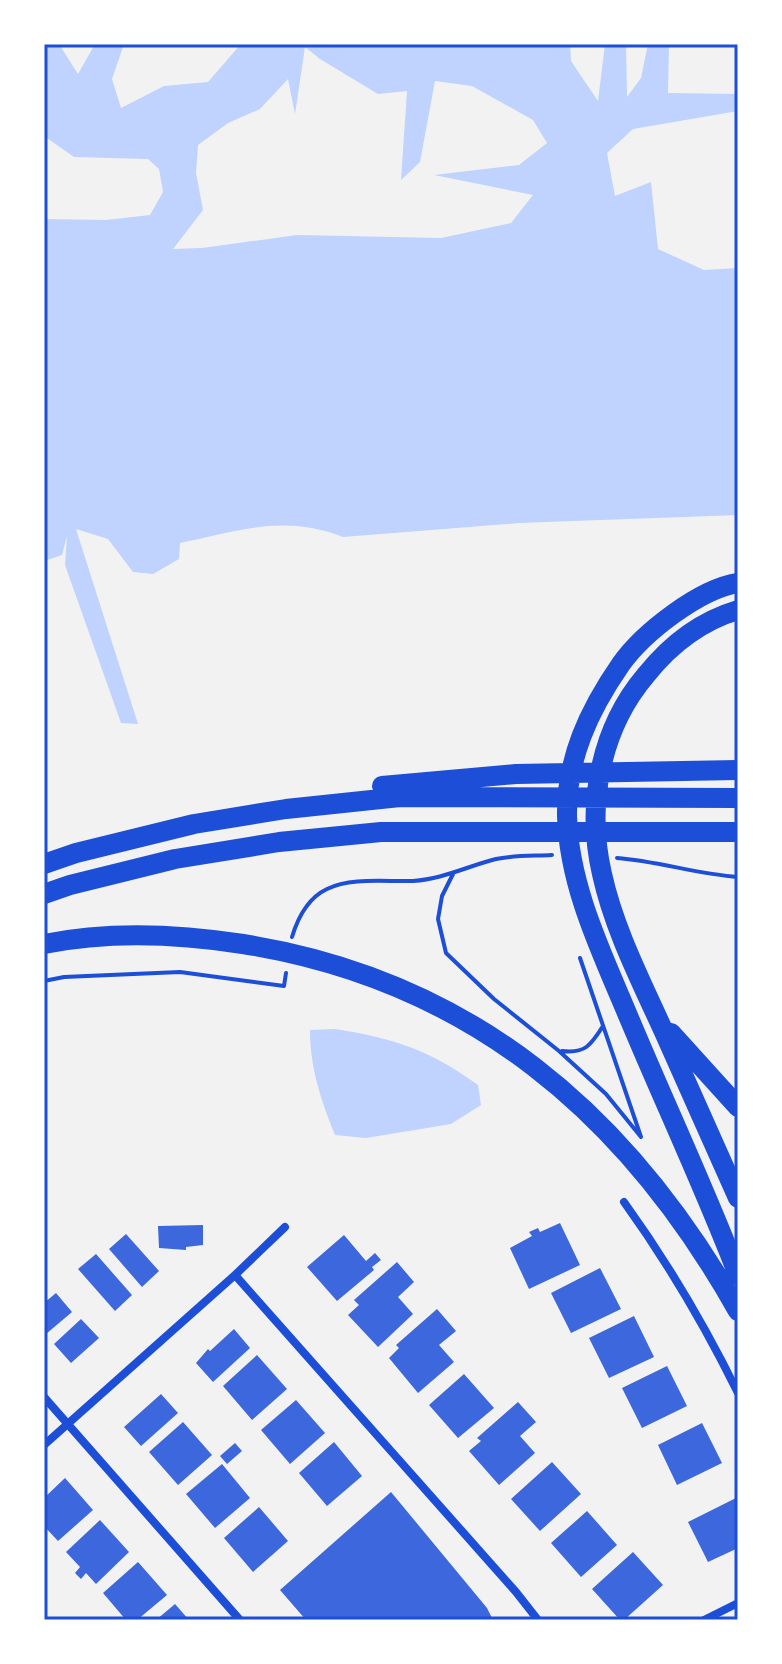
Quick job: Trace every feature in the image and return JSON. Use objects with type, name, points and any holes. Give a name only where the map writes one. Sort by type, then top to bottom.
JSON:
[{"type":"highway","points":[[738,583],[672,613],[630,651],[599,695],[575,748],[567,815],[573,873],[595,938],[738,1275]]},
{"type":"highway","points":[[738,610],[717,616],[666,650],[629,694],[603,751],[595,812],[601,874],[623,937],[738,1198]]},
{"type":"highway","points":[[44,864],[76,853],[282,803],[390,784],[516,774],[738,770]]},
{"type":"highway","points":[[194,824],[286,809],[400,797],[738,798]]},
{"type":"highway","points":[[44,894],[175,859],[279,842],[381,832],[738,832]]},
{"type":"highway","points":[[44,944],[130,935],[212,939],[289,951],[363,972],[437,1004],[506,1045],[562,1088],[615,1138],[664,1196],[716,1272],[738,1311]]},
{"type":"highway","points":[[658,1018],[738,1107]]},
{"type":"street","points":[[624,1202],[660,1251],[738,1393]]},
{"type":"street","points":[[44,1445],[285,1227]]},
{"type":"street","points":[[235,1275],[538,1620]]},
{"type":"street","points":[[44,1397],[240,1620]]},
{"type":"street","points":[[704,1620],[738,1603]]},
{"type":"path","points":[[291,941],[296,922],[306,907],[330,887],[415,881],[453,874],[499,858],[555,855]]},
{"type":"path","points":[[609,857],[738,877]]},
{"type":"path","points":[[453,874],[442,896],[438,919],[446,953],[494,999],[606,1094],[641,1137],[580,957]]},
{"type":"path","points":[[44,981],[64,977],[180,972],[284,986],[287,965]]},
{"type":"path","points":[[559,1051],[579,1053],[591,1046],[603,1026]]},
{"type":"water","points":[[44,44],[59,44],[78,74],[95,44],[124,44],[112,79],[121,108],[164,86],[208,82],[241,44],[570,44],[571,61],[598,101],[605,44],[626,44],[627,97],[641,78],[648,44],[669,44],[668,93],[738,94],[738,111],[633,129],[607,153],[615,196],[651,182],[658,249],[704,270],[738,268],[738,515],[519,523],[343,537],[301,527],[261,527],[180,543],[179,559],[153,574],[133,572],[108,539],[76,529],[138,724],[121,723],[65,565],[67,536],[62,555],[44,561],[44,219],[106,220],[150,215],[163,192],[159,169],[148,159],[74,157],[44,136]],"holes":[[[305,47],[378,94],[407,91],[401,180],[420,162],[435,81],[472,86],[533,120],[547,143],[519,165],[434,175],[533,195],[511,223],[441,238],[297,235],[173,249],[203,210],[196,173],[198,145],[228,123],[260,109],[288,79],[295,114]]]},
{"type":"water","points":[[335,1029],[393,1041],[427,1054],[478,1085],[481,1105],[451,1124],[366,1138],[335,1135],[317,1084],[310,1030]]},
{"type":"building","points":[[560,1223],[580,1265],[529,1289],[510,1248],[532,1236],[529,1232],[538,1228],[540,1232]]},
{"type":"building","points":[[203,1225],[203,1245],[186,1247],[186,1250],[159,1248],[158,1226]]},
{"type":"building","points":[[126,1234],[159,1271],[142,1287],[109,1249]]},
{"type":"building","points":[[344,1235],[366,1261],[375,1253],[381,1260],[372,1267],[374,1270],[337,1301],[307,1267]]},
{"type":"building","points":[[96,1254],[132,1295],[115,1311],[78,1269]]},
{"type":"building","points":[[397,1262],[414,1282],[398,1297],[413,1314],[378,1347],[348,1315],[359,1305],[354,1300]]},
{"type":"building","points":[[600,1268],[621,1309],[571,1333],[551,1293]]},
{"type":"building","points":[[56,1293],[72,1312],[46,1334],[44,1303]]},
{"type":"building","points":[[437,1309],[456,1331],[439,1345],[454,1362],[418,1393],[389,1358],[399,1348],[396,1345]]},
{"type":"building","points":[[634,1316],[654,1357],[609,1378],[589,1338]]},
{"type":"building","points":[[81,1319],[99,1338],[71,1363],[54,1344]]},
{"type":"building","points":[[234,1329],[250,1348],[213,1382],[196,1363],[208,1349],[210,1351]]},
{"type":"building","points":[[257,1355],[287,1389],[252,1420],[223,1386]]},
{"type":"building","points":[[667,1366],[687,1406],[642,1428],[622,1388]]},
{"type":"building","points":[[464,1374],[494,1408],[458,1438],[429,1405]]},
{"type":"building","points":[[161,1394],[178,1413],[141,1446],[124,1427]]},
{"type":"building","points":[[296,1400],[325,1433],[290,1464],[261,1430]]},
{"type":"building","points":[[518,1402],[536,1422],[520,1436],[535,1453],[499,1485],[469,1451],[481,1441],[477,1438]]},
{"type":"building","points":[[183,1422],[212,1455],[178,1485],[149,1452]]},
{"type":"building","points":[[702,1423],[722,1463],[677,1485],[658,1445]]},
{"type":"building","points":[[334,1442],[362,1476],[327,1506],[299,1473]]},
{"type":"building","points":[[235,1443],[242,1451],[227,1464],[220,1456]]},
{"type":"building","points":[[552,1462],[581,1494],[540,1531],[511,1499]]},
{"type":"building","points":[[222,1464],[250,1498],[215,1528],[186,1494]]},
{"type":"building","points":[[65,1478],[93,1510],[58,1541],[44,1526],[44,1498]]},
{"type":"building","points":[[391,1492],[487,1608],[493,1620],[306,1620],[280,1590]]},
{"type":"building","points":[[738,1497],[738,1548],[708,1562],[688,1522]]},
{"type":"building","points":[[259,1507],[288,1541],[253,1572],[224,1538]]},
{"type":"building","points":[[587,1511],[617,1545],[581,1577],[551,1543]]},
{"type":"building","points":[[100,1520],[129,1552],[96,1584],[86,1573],[81,1579],[75,1573],[80,1567],[66,1552]]},
{"type":"building","points":[[633,1552],[663,1585],[624,1620],[620,1620],[592,1589]]},
{"type":"building","points":[[138,1562],[167,1595],[137,1620],[126,1620],[103,1593]]},
{"type":"building","points":[[175,1604],[189,1620],[156,1620]]}]
